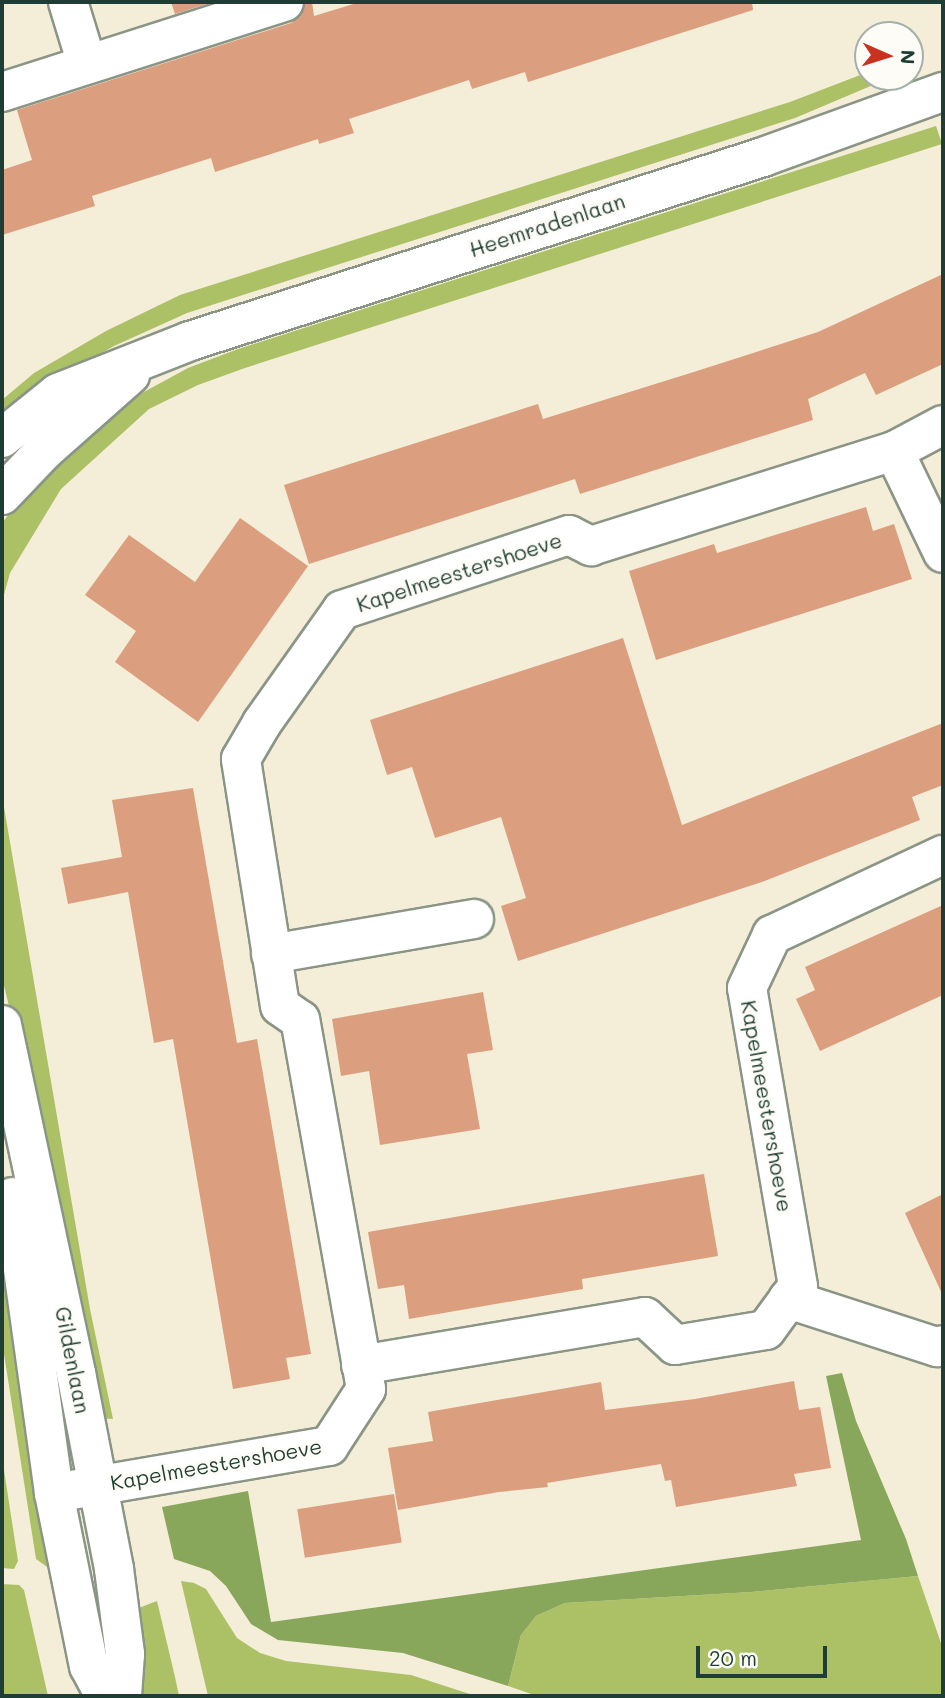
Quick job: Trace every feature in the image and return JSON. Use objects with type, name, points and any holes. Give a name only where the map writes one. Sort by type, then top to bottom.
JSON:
[{"type":"street","points":[[68,2],[87,64]]},
{"type":"street","points":[[2,92],[284,2]]},
{"type":"street","name":"Heemradenlaan","points":[[2,438],[58,393],[229,327],[763,157],[943,92]]},
{"type":"street","name":"Heemradenlaan","points":[[2,495],[44,451],[151,357]]},
{"type":"street","name":"Kapelmeestershoeve","points":[[54,1493],[329,1446],[366,1389],[300,1020],[280,1006],[241,759],[262,723],[342,610],[569,535],[591,546],[894,451],[943,425]]},
{"type":"street","points":[[894,451],[943,554]]},
{"type":"street","name":"Kapelmeestershoeve","points":[[361,1365],[645,1317],[675,1346],[766,1330],[798,1286],[747,988],[772,935],[943,855]]},
{"type":"street","points":[[271,954],[474,919]]},
{"type":"street","name":"Gildenlaan","points":[[2,1025],[98,1485],[124,1654],[122,1696]]},
{"type":"street","name":"Gildenlaan","points":[[2,1140],[22,1242],[54,1493],[89,1666],[105,1696]]},
{"type":"street","points":[[788,1300],[937,1347],[943,1345]]},
{"type":"green space","points":[[854,77],[854,91],[859,91],[795,118],[187,313],[114,346],[44,386],[2,421],[2,400],[34,373],[106,331],[180,295],[790,102]]},
{"type":"green space","points":[[936,126],[942,144],[245,368],[198,385],[149,409],[61,489],[10,573],[2,602],[2,523],[43,471],[142,393],[188,368],[238,349]]},
{"type":"green space","points":[[4,807],[90,1309],[113,1419],[96,1418],[28,1086],[2,977]]},
{"type":"green space","points":[[2,1201],[56,1568],[50,1569],[36,1559],[2,1341]]},
{"type":"green space","points":[[842,1373],[856,1421],[906,1539],[918,1576],[751,1592],[565,1603],[536,1616],[521,1635],[508,1686],[403,1653],[278,1640],[251,1624],[226,1586],[210,1571],[174,1559],[162,1507],[248,1491],[271,1622],[861,1540],[826,1376]]},
{"type":"green space","points":[[2,1457],[18,1561],[14,1569],[2,1568]]},
{"type":"green space","points":[[918,1576],[943,1649],[943,1696],[537,1696],[508,1686],[521,1635],[536,1616],[565,1603],[751,1592]]},
{"type":"green space","points":[[181,1581],[206,1589],[237,1638],[260,1653],[286,1661],[411,1675],[476,1696],[208,1696]]},
{"type":"green space","points":[[2,1584],[19,1585],[24,1590],[48,1696],[2,1696]]},
{"type":"green space","points":[[157,1601],[179,1696],[141,1696],[136,1609]]},
{"type":"building","points":[[171,2],[213,2],[175,14]]},
{"type":"building","points":[[305,2],[312,2],[314,16],[360,2],[752,2],[753,10],[528,82],[525,72],[472,89],[469,80],[349,119],[354,133],[319,144],[318,139],[215,172],[211,158],[92,196],[95,206],[2,235],[2,170],[32,160],[17,110],[291,23],[301,16]]},
{"type":"building","points":[[943,274],[943,364],[876,395],[865,373],[808,399],[813,420],[580,494],[575,479],[309,564],[284,485],[538,404],[543,419],[700,370],[818,332]]},
{"type":"building","points":[[866,507],[873,531],[894,524],[912,579],[656,660],[629,571],[714,544],[717,553]]},
{"type":"building","points":[[240,518],[308,566],[198,722],[115,662],[136,631],[85,595],[129,535],[195,582]]},
{"type":"building","points":[[623,638],[682,825],[943,723],[943,785],[912,797],[920,820],[762,882],[518,961],[501,906],[526,898],[501,817],[435,838],[412,767],[387,775],[370,720]]},
{"type":"building","points":[[193,788],[237,1043],[257,1039],[311,1354],[286,1358],[290,1379],[233,1389],[173,1039],[154,1043],[128,892],[68,904],[61,868],[122,857],[112,800]]},
{"type":"building","points":[[943,905],[943,995],[820,1051],[796,999],[815,990],[805,967]]},
{"type":"building","points":[[483,992],[493,1050],[467,1054],[480,1129],[380,1145],[369,1071],[341,1076],[332,1019]]},
{"type":"building","points":[[704,1174],[718,1256],[582,1279],[583,1289],[409,1319],[404,1285],[378,1289],[368,1232]]},
{"type":"building","points":[[943,1194],[943,1296],[905,1213]]},
{"type":"building","points":[[794,1381],[799,1410],[820,1407],[831,1468],[794,1474],[797,1486],[676,1507],[671,1480],[665,1481],[661,1464],[547,1483],[548,1487],[499,1492],[398,1510],[388,1448],[433,1441],[428,1412],[601,1382],[605,1410],[695,1399]]},
{"type":"building","points":[[394,1494],[402,1542],[305,1558],[297,1509]]}]
